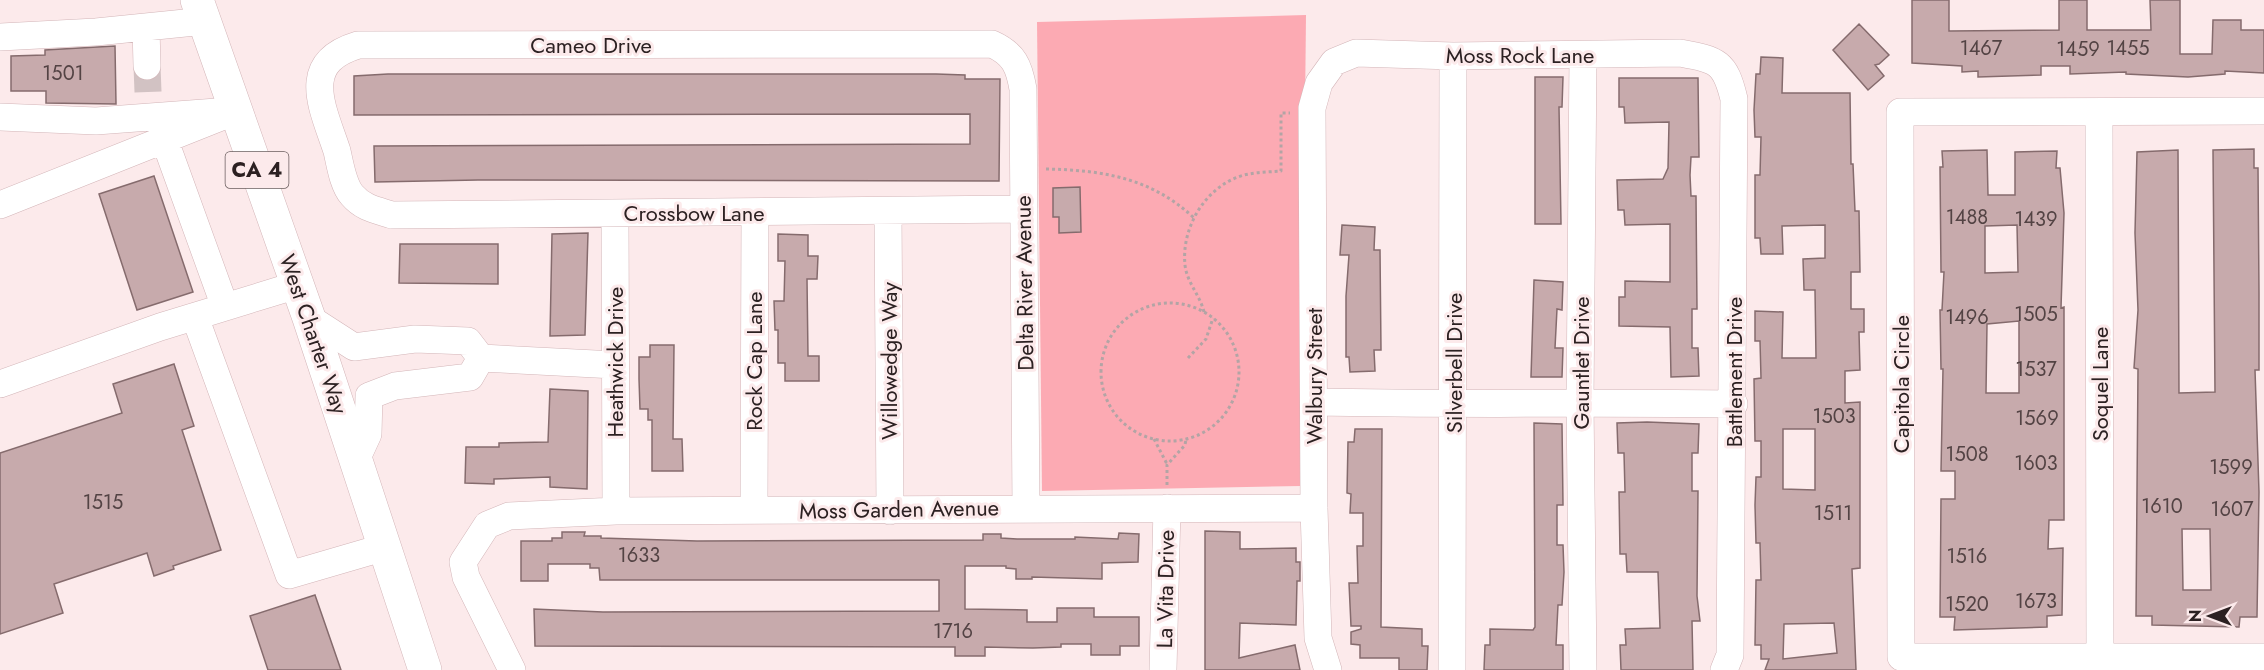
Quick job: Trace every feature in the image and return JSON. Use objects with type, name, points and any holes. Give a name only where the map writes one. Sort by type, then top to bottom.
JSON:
[{"type":"highway","name":"West Charter Way","points":[[204,6],[236,111],[309,318],[425,670]]},
{"type":"street","points":[[0,37],[146,27],[204,6]]},
{"type":"street","points":[[146,27],[148,91]]},
{"type":"street","name":"Cameo Drive","points":[[365,207],[350,193],[319,96],[319,78],[326,63],[338,51],[358,45],[992,44],[1015,59]]},
{"type":"street","name":"Moss Rock Lane","points":[[1319,83],[1334,62],[1356,53],[1582,56],[1680,53],[1709,58],[1728,73]]},
{"type":"street","name":"Silverbell Drive","points":[[1452,670],[1453,56]]},
{"type":"street","name":"Gauntlet Drive","points":[[1582,56],[1580,402],[1583,670]]},
{"type":"street","name":"Delta River Avenue","points":[[1015,59],[1023,89],[1026,508]]},
{"type":"street","name":"Battlement Drive","points":[[1724,670],[1730,655],[1734,404],[1734,99],[1728,73]]},
{"type":"street","name":"Walbury Street","points":[[1319,83],[1312,112],[1314,508],[1318,638],[1327,669]]},
{"type":"street","points":[[0,117],[96,121],[148,91],[236,111]]},
{"type":"street","points":[[0,206],[236,111]]},
{"type":"street","name":"Capitola Circle","points":[[2264,111],[1900,112],[1901,657],[2264,657]]},
{"type":"street","name":"Soquel Lane","points":[[2099,112],[2100,657]]},
{"type":"street","points":[[165,141],[225,307]]},
{"type":"street","name":"Crossbow Lane","points":[[365,207],[392,214],[1024,209]]},
{"type":"street","name":"Willowedge Way","points":[[888,211],[890,511]]},
{"type":"street","name":"Rock Cap Lane","points":[[754,510],[755,212]]},
{"type":"street","name":"Heathwick Drive","points":[[615,213],[616,511]]},
{"type":"street","points":[[0,384],[225,307],[297,285]]},
{"type":"street","points":[[195,317],[289,575],[385,547]]},
{"type":"street","points":[[309,318],[354,346],[415,339],[468,341],[481,358],[615,365]]},
{"type":"street","points":[[356,460],[368,434],[369,396],[394,386],[470,378],[481,358]]},
{"type":"street","points":[[1315,402],[1454,405],[1580,402],[1734,404]]},
{"type":"street","name":"La Vita Drive","points":[[1163,670],[1167,508]]},
{"type":"street","name":"Moss Garden Avenue","points":[[512,670],[466,577],[464,562],[487,525],[509,516],[616,511],[1314,508]]},
{"type":"path","points":[[1204,312],[1189,282],[1185,265],[1186,248],[1194,218],[1212,193],[1232,179],[1257,172],[1281,171],[1281,113],[1312,112]]},
{"type":"path","points":[[1023,168],[1094,170],[1133,180],[1170,198],[1194,218]]},
{"type":"path","points":[[1175,302],[1213,317],[1228,333],[1237,354],[1239,376],[1237,387],[1234,398],[1223,417],[1206,431],[1186,440],[1155,440],[1135,432],[1119,419],[1108,402],[1102,382],[1102,361],[1108,341],[1119,324],[1135,311],[1155,304],[1175,302]]},
{"type":"path","points":[[1188,358],[1206,339],[1213,317]]},
{"type":"path","points":[[1155,440],[1167,465],[1167,508]]},
{"type":"path","points":[[1167,465],[1186,440]]},
{"type":"shaded area","points":[[1306,15],[1301,486],[1042,491],[1037,22]]},
{"type":"building","points":[[1912,0],[1949,0],[1949,31],[2059,30],[2059,0],[2087,0],[2087,30],[2151,30],[2150,0],[2180,0],[2180,54],[2212,54],[2213,20],[2241,20],[2241,30],[2264,30],[2264,73],[2225,71],[2225,74],[2188,77],[2126,74],[2126,72],[2070,74],[2070,66],[2041,66],[2041,75],[1978,77],[1978,71],[1962,72],[1962,66],[1912,63]]},
{"type":"building","points":[[1859,24],[1889,55],[1875,65],[1884,76],[1868,90],[1833,50]]},
{"type":"building","points":[[115,46],[116,104],[46,103],[46,91],[11,91],[11,56],[45,55],[45,50]]},
{"type":"building","points":[[1761,57],[1783,58],[1782,93],[1850,93],[1851,164],[1853,164],[1855,211],[1859,211],[1860,272],[1851,272],[1851,309],[1864,309],[1864,332],[1859,332],[1860,370],[1845,371],[1845,403],[1860,402],[1860,568],[1852,569],[1856,670],[1765,670],[1769,659],[1761,659],[1761,645],[1755,645],[1756,580],[1761,580],[1760,543],[1756,543],[1755,505],[1756,477],[1761,477],[1761,441],[1755,441],[1754,379],[1761,378],[1760,341],[1755,341],[1755,311],[1783,312],[1782,358],[1816,358],[1815,290],[1804,290],[1803,259],[1825,258],[1825,225],[1782,226],[1783,254],[1761,254],[1760,238],[1755,238],[1755,175],[1760,175],[1761,137],[1755,137],[1754,110],[1756,74],[1760,74]],"holes":[[[1783,429],[1815,429],[1815,490],[1783,489]],[[1834,623],[1837,653],[1783,659],[1784,624]]]},
{"type":"building","points":[[388,74],[936,74],[965,75],[965,79],[1000,79],[999,181],[478,180],[375,182],[374,146],[970,144],[970,114],[354,115],[354,76]]},
{"type":"building","points":[[1535,77],[1563,77],[1562,107],[1559,107],[1561,224],[1535,224]]},
{"type":"building","points":[[1619,78],[1698,78],[1699,157],[1691,157],[1690,175],[1691,196],[1696,196],[1697,309],[1692,309],[1692,348],[1698,348],[1699,376],[1671,377],[1670,327],[1619,326],[1619,297],[1625,297],[1625,281],[1670,282],[1670,224],[1625,225],[1624,210],[1618,210],[1617,180],[1663,179],[1668,168],[1669,122],[1625,123],[1624,107],[1619,107]]},
{"type":"building","points":[[2254,149],[2254,168],[2258,168],[2259,370],[2255,370],[2259,492],[2257,617],[2240,617],[2239,627],[2152,625],[2152,616],[2136,616],[2138,369],[2134,368],[2138,310],[2135,233],[2137,152],[2178,150],[2179,393],[2215,392],[2213,150]],"holes":[[[2182,529],[2210,529],[2211,590],[2183,590]]]},
{"type":"building","points":[[1987,150],[1988,195],[2015,195],[2015,152],[2057,151],[2056,168],[2060,168],[2064,213],[2061,308],[2064,307],[2064,520],[2049,520],[2048,549],[2063,548],[2062,615],[2047,616],[2047,627],[1954,630],[1955,617],[1940,617],[1941,499],[1955,499],[1955,471],[1941,471],[1943,369],[1941,369],[1940,310],[1942,310],[1944,272],[1941,272],[1940,167],[1943,167],[1942,151]],"holes":[[[2017,225],[2018,272],[1985,273],[1985,226]],[[2019,321],[2019,393],[1986,393],[1987,324]]]},
{"type":"building","points":[[154,176],[193,292],[137,310],[99,194]]},
{"type":"building","points":[[1080,187],[1081,232],[1059,233],[1059,217],[1053,217],[1053,188]]},
{"type":"building","points":[[1342,225],[1375,227],[1374,250],[1380,250],[1381,350],[1374,350],[1375,371],[1350,372],[1349,357],[1346,357],[1349,255],[1340,255]]},
{"type":"building","points":[[588,233],[585,335],[550,336],[552,234]]},
{"type":"building","points":[[778,234],[808,235],[808,256],[818,256],[817,279],[807,279],[808,356],[819,356],[819,381],[785,381],[785,363],[778,363],[778,330],[775,330],[774,301],[784,301],[785,261],[778,261]]},
{"type":"building","points":[[400,244],[498,244],[498,284],[399,283]]},
{"type":"building","points":[[1534,280],[1563,282],[1562,310],[1557,309],[1555,348],[1563,348],[1562,377],[1531,377]]},
{"type":"building","points":[[650,345],[674,345],[673,439],[682,439],[683,471],[652,471],[652,420],[648,420],[648,409],[640,409],[639,379],[639,357],[650,357]]},
{"type":"building","points":[[174,364],[194,426],[182,430],[221,550],[173,566],[174,569],[154,576],[147,553],[54,584],[63,613],[0,634],[0,453],[122,413],[113,384]]},
{"type":"building","points":[[550,389],[588,391],[587,489],[550,487],[550,477],[494,479],[494,484],[465,483],[466,447],[499,447],[499,443],[548,442]]},
{"type":"building","points":[[1534,423],[1562,424],[1563,505],[1557,505],[1557,545],[1563,545],[1564,572],[1562,605],[1558,605],[1556,645],[1563,645],[1563,670],[1484,670],[1485,645],[1490,645],[1490,629],[1533,630],[1535,627]]},
{"type":"building","points":[[1617,423],[1699,424],[1698,453],[1692,453],[1692,491],[1698,491],[1697,596],[1700,621],[1692,621],[1693,670],[1621,670],[1620,645],[1626,645],[1625,629],[1660,628],[1658,572],[1627,572],[1626,554],[1620,554],[1619,492],[1625,492],[1624,453],[1618,453]]},
{"type":"building","points":[[1355,429],[1382,429],[1381,627],[1422,629],[1422,646],[1428,646],[1427,670],[1399,670],[1399,658],[1360,658],[1360,645],[1351,644],[1351,632],[1361,629],[1361,626],[1351,626],[1349,583],[1358,583],[1357,546],[1363,546],[1363,513],[1350,513],[1351,494],[1347,493],[1348,442],[1354,442]]},
{"type":"building","points":[[1205,531],[1240,532],[1240,549],[1296,548],[1296,562],[1300,562],[1300,581],[1297,581],[1296,625],[1240,623],[1239,658],[1295,645],[1300,670],[1205,670]]},
{"type":"building","points":[[562,532],[585,532],[584,536],[601,536],[601,538],[697,541],[983,540],[983,534],[1001,534],[1001,538],[1017,539],[1075,539],[1075,537],[1118,539],[1119,533],[1139,534],[1138,562],[1102,563],[1102,579],[1032,577],[1032,579],[1016,579],[1016,569],[1006,568],[1006,566],[965,566],[965,609],[1027,610],[1027,622],[1057,622],[1057,608],[1094,608],[1094,617],[1139,617],[1139,646],[1120,646],[1120,655],[1091,655],[1091,644],[1061,644],[1061,647],[985,647],[985,656],[955,656],[955,647],[535,646],[534,609],[603,612],[939,611],[939,580],[600,580],[599,568],[590,568],[590,564],[548,564],[548,581],[521,581],[521,541],[552,541],[552,538],[562,538]]},
{"type":"building","points":[[315,595],[341,670],[268,670],[250,616]]},
{"type":"tunnel","points":[[147,66],[148,92]]}]
